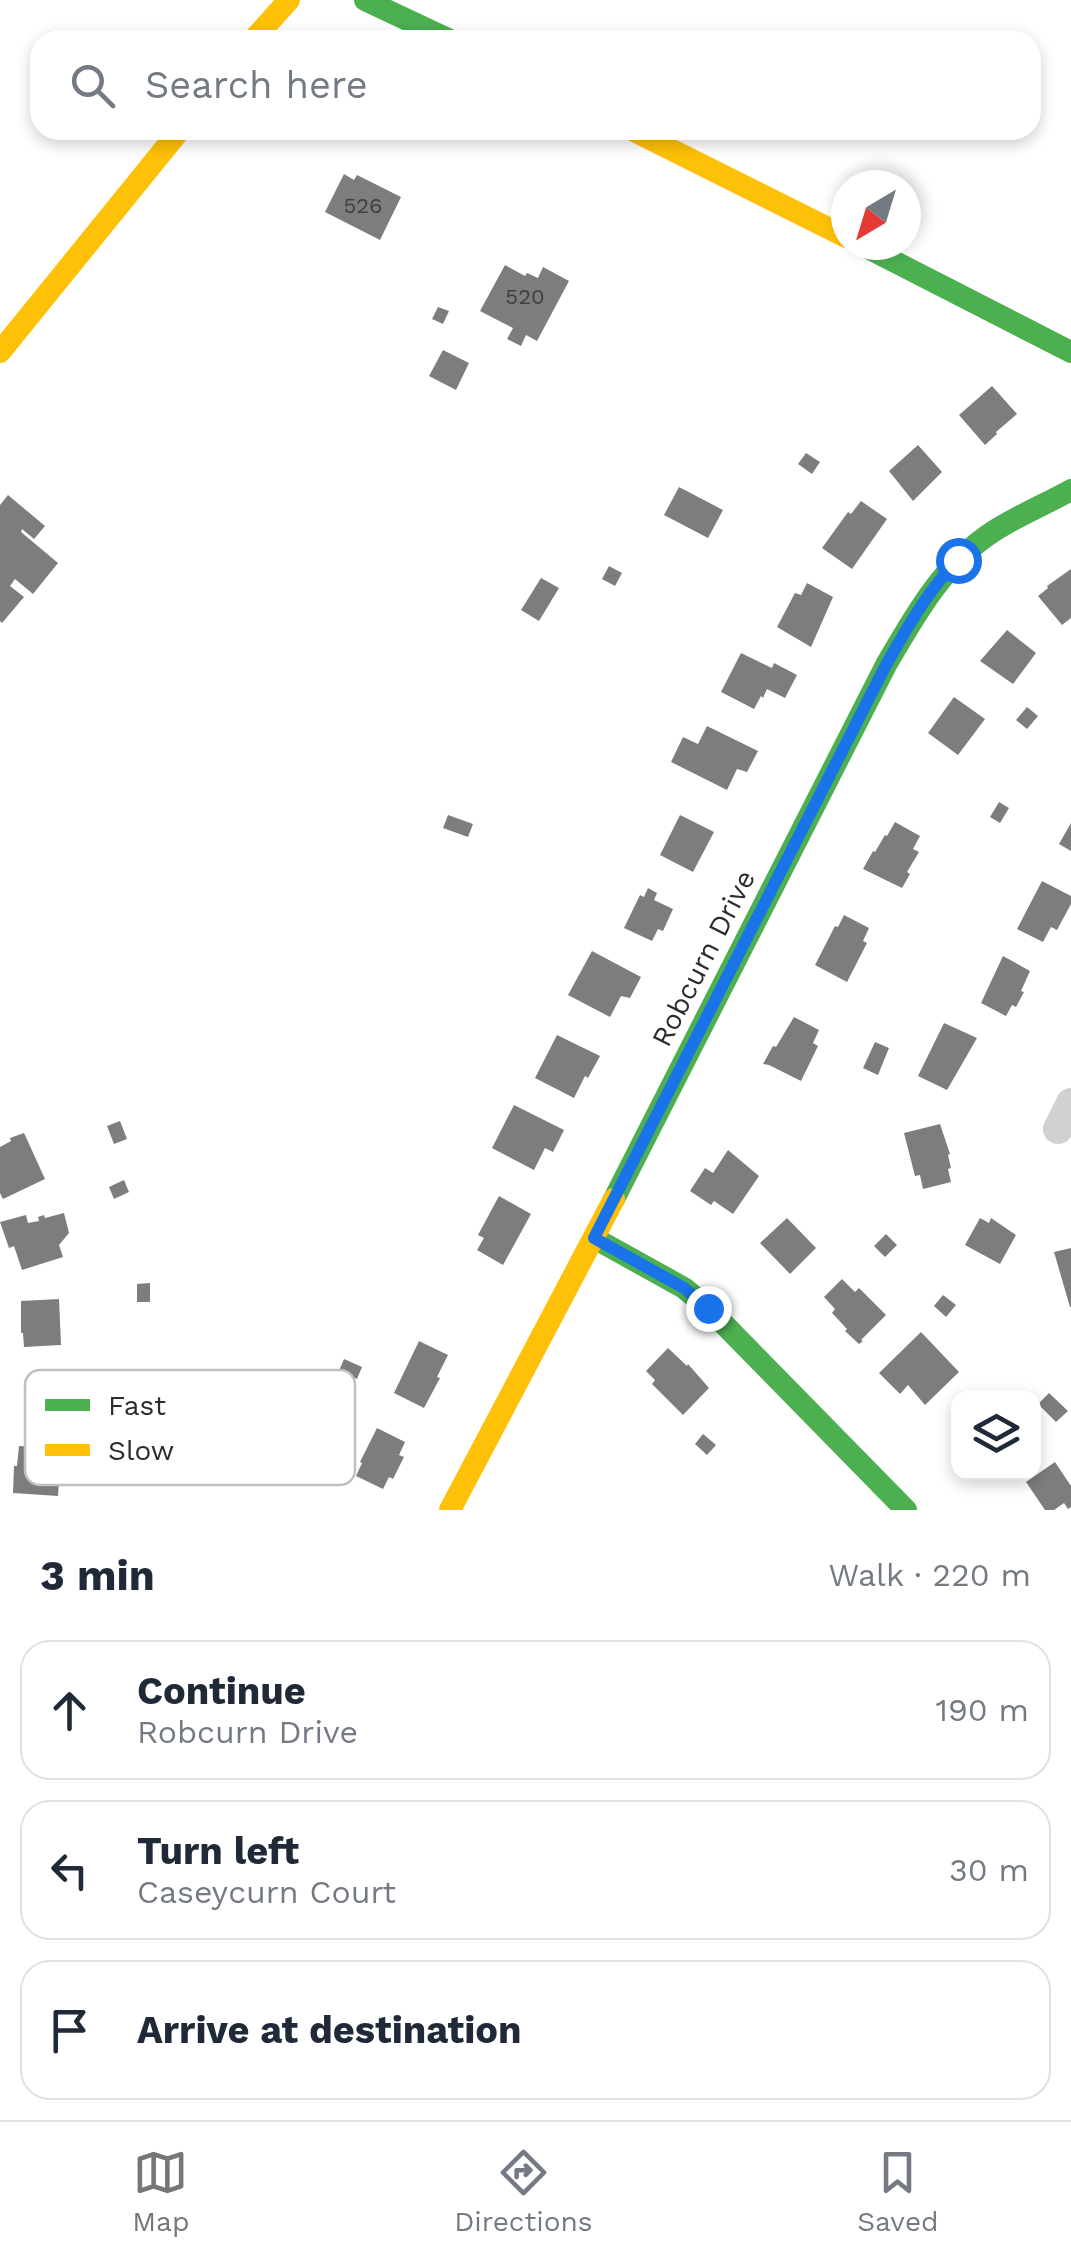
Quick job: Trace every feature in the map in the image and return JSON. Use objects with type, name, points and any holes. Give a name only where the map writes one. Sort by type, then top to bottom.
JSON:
[{"type":"street","points":[[262,30],[289,0]]},
{"type":"street","points":[[366,0],[429,30]]},
{"type":"street","points":[[0,352],[172,140]]},
{"type":"street","points":[[652,140],[831,230]]},
{"type":"street","points":[[891,260],[1071,352]]},
{"type":"street","name":"Robcurn Drive","points":[[450,1510],[910,624],[958,560],[993,532],[1071,490]]},
{"type":"street","points":[[594,1238],[684,1288],[708,1308],[906,1510]]},
{"type":"building","points":[[344,174],[354,180],[357,175],[401,197],[380,240],[325,212]]},
{"type":"building","points":[[505,265],[538,278],[543,267],[569,281],[537,341],[526,335],[521,346],[507,339],[513,328],[480,311]]},
{"type":"building","points":[[438,307],[449,311],[443,324],[432,319]]},
{"type":"building","points":[[443,350],[469,363],[456,390],[429,376]]},
{"type":"building","points":[[992,386],[1017,414],[985,445],[959,415]]},
{"type":"building","points":[[918,445],[942,472],[913,501],[889,471]]},
{"type":"building","points":[[806,453],[820,462],[812,474],[798,464]]},
{"type":"building","points":[[679,487],[723,510],[708,538],[664,515]]},
{"type":"building","points":[[8,495],[45,526],[34,539],[22,529],[21,532],[58,563],[33,594],[15,579],[10,586],[24,597],[2,623],[0,505]]},
{"type":"building","points":[[861,501],[887,519],[852,569],[822,548]]},
{"type":"building","points":[[609,566],[622,573],[615,586],[602,579]]},
{"type":"building","points":[[1071,569],[1071,618],[1062,625],[1038,596]]},
{"type":"building","points":[[541,578],[559,588],[539,621],[521,610]]},
{"type":"building","points":[[807,583],[833,597],[811,647],[777,627],[795,593],[801,595]]},
{"type":"building","points":[[1007,630],[1036,653],[1013,684],[980,661]]},
{"type":"building","points":[[741,653],[797,675],[785,698],[767,689],[754,709],[721,692]]},
{"type":"building","points":[[954,697],[985,719],[958,755],[928,733]]},
{"type":"building","points":[[1027,707],[1038,716],[1027,729],[1016,720]]},
{"type":"building","points":[[707,726],[758,751],[747,772],[737,769],[727,790],[671,762],[683,737],[698,744]]},
{"type":"building","points":[[999,802],[1009,808],[1000,823],[990,817]]},
{"type":"building","points":[[448,815],[473,824],[468,837],[443,828]]},
{"type":"building","points":[[680,815],[714,832],[693,872],[660,855]]},
{"type":"building","points":[[895,822],[920,836],[913,849],[919,852],[902,888],[863,869]]},
{"type":"building","points":[[1071,823],[1071,851],[1059,844]]},
{"type":"building","points":[[1042,881],[1071,896],[1071,904],[1057,930],[1051,927],[1043,942],[1017,929]]},
{"type":"building","points":[[648,888],[657,893],[654,900],[673,909],[663,931],[658,929],[652,941],[624,928],[640,895],[644,897]]},
{"type":"building","points":[[844,915],[869,928],[863,941],[867,943],[847,982],[815,965]]},
{"type":"building","points":[[592,951],[641,977],[630,998],[621,996],[610,1017],[568,995]]},
{"type":"building","points":[[1003,956],[1030,971],[1016,1007],[1012,1005],[1006,1016],[981,1003]]},
{"type":"building","points":[[794,1017],[819,1030],[813,1043],[818,1046],[801,1081],[763,1064]]},
{"type":"building","points":[[944,1023],[977,1038],[947,1090],[918,1076]]},
{"type":"building","points":[[557,1035],[600,1056],[574,1098],[535,1078]]},
{"type":"building","points":[[875,1042],[889,1048],[878,1075],[863,1068]]},
{"type":"building","points":[[514,1105],[564,1130],[553,1152],[545,1148],[534,1170],[492,1148]]},
{"type":"building","points":[[120,1121],[127,1139],[114,1144],[107,1126]]},
{"type":"building","points":[[940,1124],[950,1154],[951,1182],[923,1189],[920,1175],[915,1176],[904,1133]]},
{"type":"building","points":[[24,1133],[45,1179],[3,1199],[0,1147]]},
{"type":"building","points":[[728,1150],[759,1176],[733,1214],[690,1191],[705,1168],[713,1173]]},
{"type":"building","points":[[124,1180],[129,1192],[114,1199],[109,1187]]},
{"type":"building","points":[[499,1196],[531,1214],[503,1265],[477,1250],[484,1238],[478,1235]]},
{"type":"building","points":[[64,1213],[69,1233],[59,1245],[63,1257],[22,1270],[0,1222],[26,1215],[28,1223],[39,1221],[38,1217],[44,1215],[45,1218]]},
{"type":"building","points":[[787,1218],[816,1248],[790,1274],[760,1243]]},
{"type":"building","points":[[980,1218],[989,1223],[991,1218],[1016,1235],[1000,1264],[965,1245]]},
{"type":"building","points":[[886,1234],[897,1245],[885,1257],[874,1246]]},
{"type":"building","points":[[1071,1248],[1071,1307],[1070,1307],[1054,1252]]},
{"type":"building","points":[[842,1279],[855,1292],[859,1288],[886,1315],[859,1344],[845,1331],[832,1313],[835,1309],[824,1297]]},
{"type":"building","points":[[150,1283],[150,1302],[137,1302],[137,1284]]},
{"type":"building","points":[[943,1295],[956,1305],[946,1317],[934,1306]]},
{"type":"building","points":[[59,1299],[61,1345],[24,1347],[21,1301]]},
{"type":"building","points":[[921,1332],[959,1372],[925,1405],[908,1385],[900,1394],[879,1373]]},
{"type":"building","points":[[419,1341],[448,1355],[424,1408],[394,1393]]},
{"type":"building","points":[[668,1348],[709,1388],[683,1415],[652,1384],[655,1380],[646,1371]]},
{"type":"building","points":[[344,1359],[362,1367],[357,1379],[355,1370],[339,1370]]},
{"type":"building","points":[[1049,1393],[1068,1411],[1056,1422],[1041,1407]]},
{"type":"building","points":[[377,1428],[405,1442],[399,1455],[404,1457],[383,1489],[356,1476]]},
{"type":"building","points":[[703,1434],[716,1445],[707,1455],[695,1444]]},
{"type":"building","points":[[19,1446],[25,1446],[25,1485],[59,1485],[58,1496],[13,1493]]},
{"type":"building","points":[[1055,1462],[1071,1486],[1071,1507],[1068,1509],[1064,1503],[1054,1510],[1045,1510],[1026,1482],[1041,1480],[1041,1472]]},
{"type":"traffic: fast","points":[[365,0],[429,30]]},
{"type":"traffic: fast","points":[[891,260],[1071,352]]},
{"type":"traffic: fast","points":[[614,1199],[886,665],[920,609],[946,574],[976,544],[1003,525],[1071,490]]},
{"type":"traffic: fast","points":[[594,1238],[684,1288],[708,1308],[906,1510]]},
{"type":"traffic: slow","points":[[262,30],[289,0]]},
{"type":"traffic: slow","points":[[0,352],[172,140]]},
{"type":"traffic: slow","points":[[652,140],[831,230]]},
{"type":"traffic: slow","points":[[450,1510],[614,1199]]},
{"type":"route","points":[[708,1308],[684,1288],[594,1238],[886,665],[943,575],[958,560]]}]
